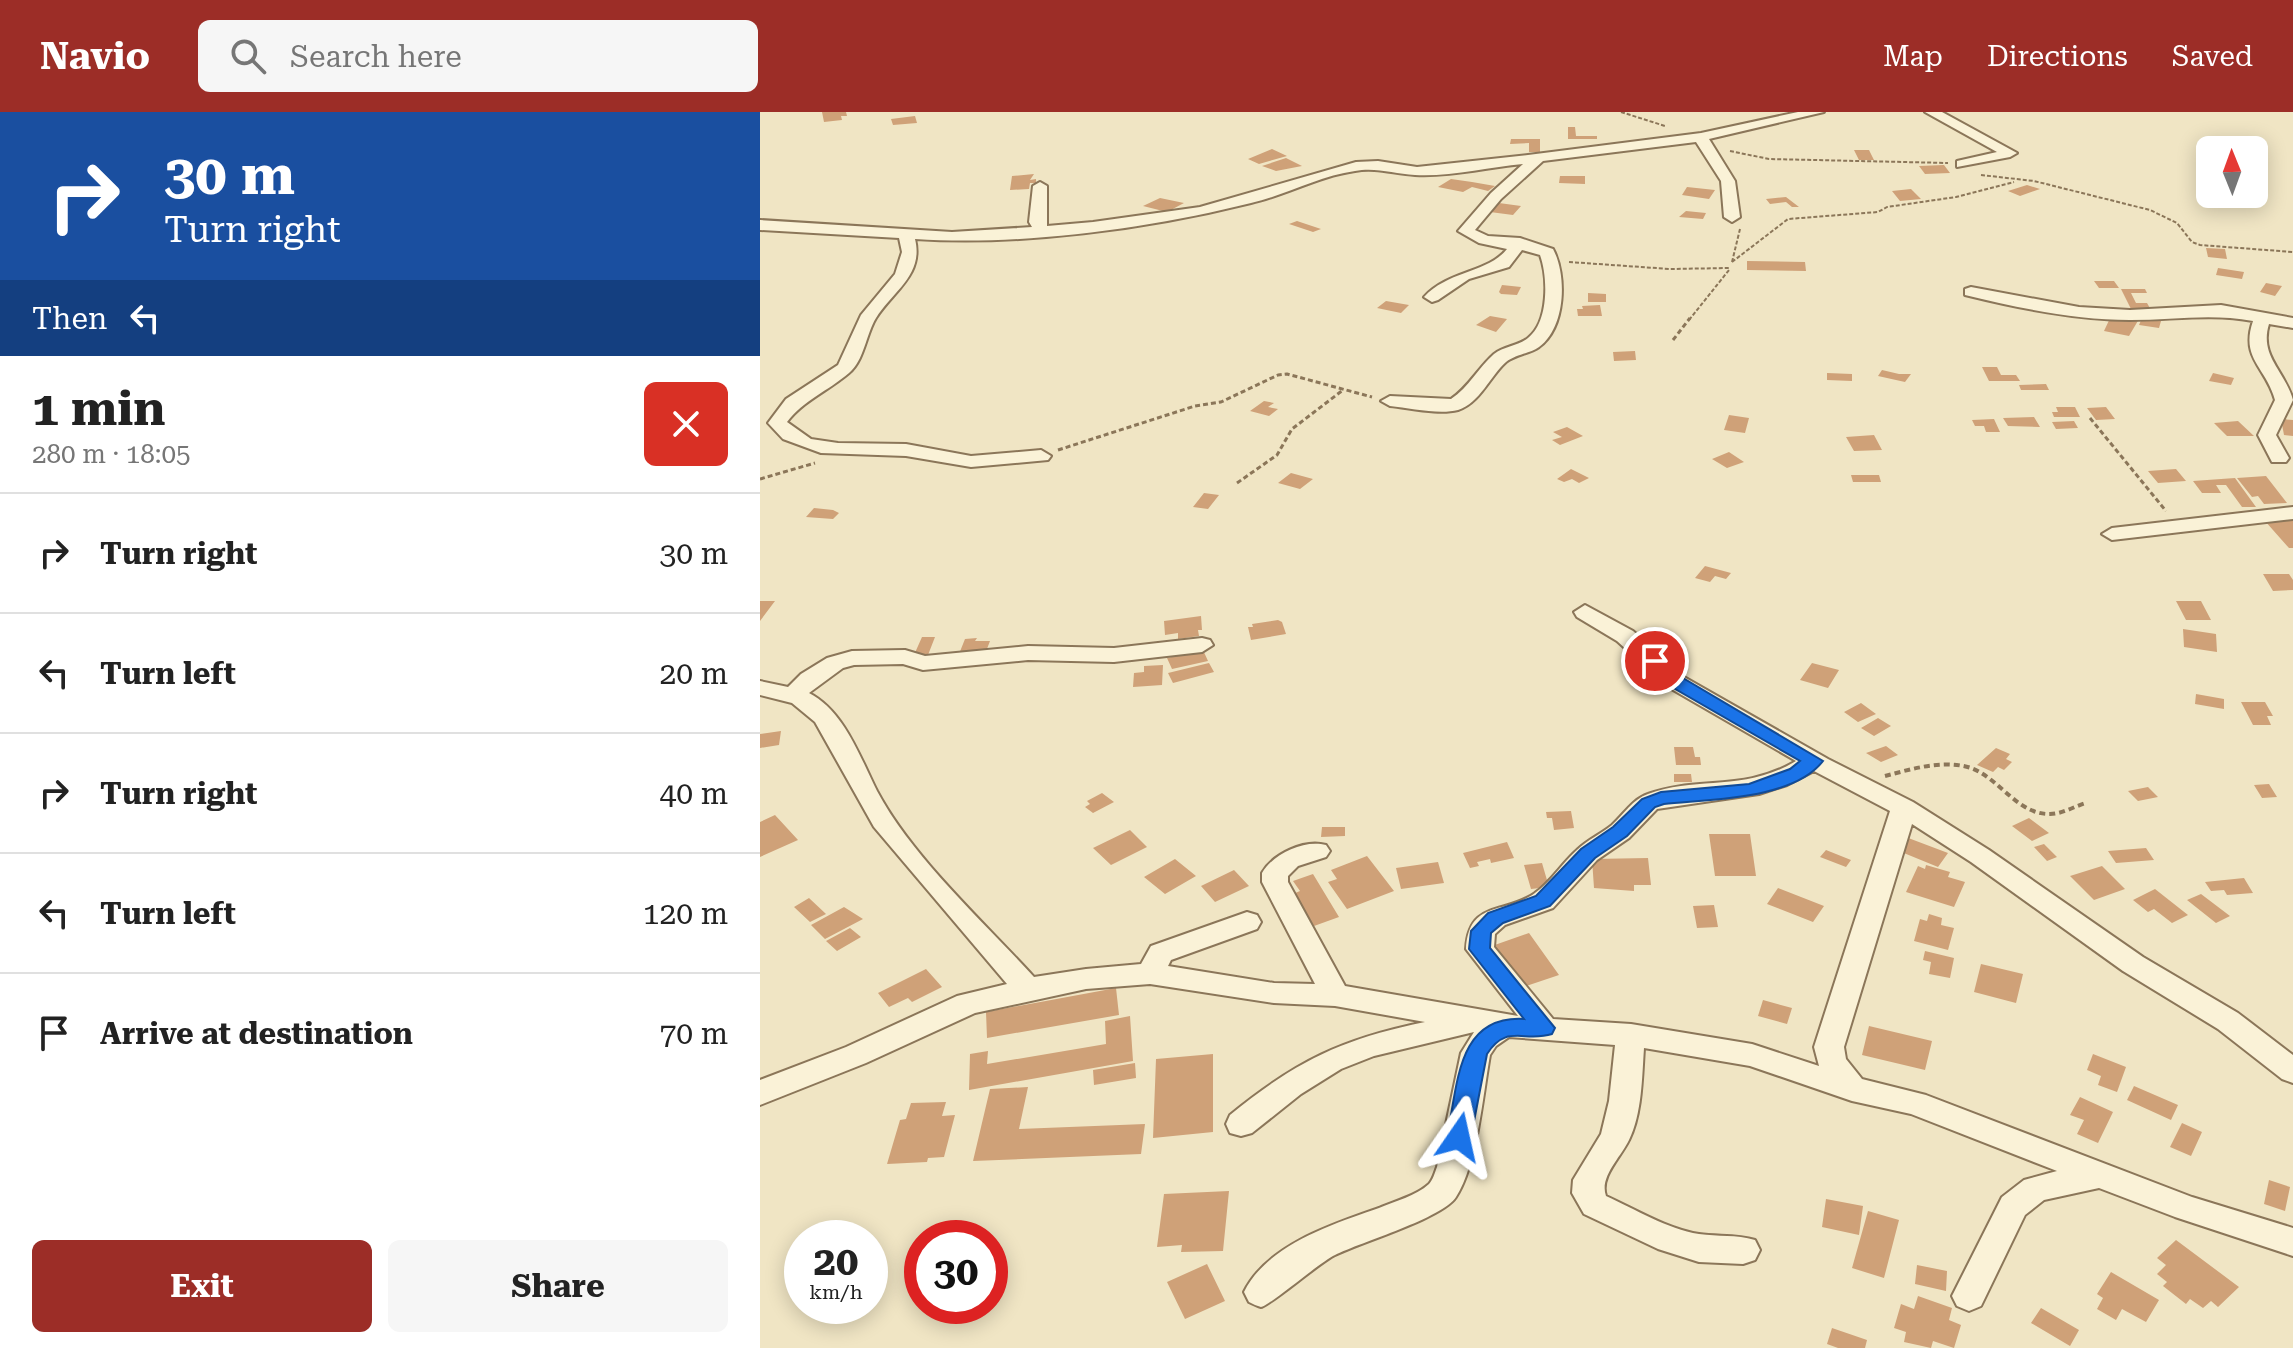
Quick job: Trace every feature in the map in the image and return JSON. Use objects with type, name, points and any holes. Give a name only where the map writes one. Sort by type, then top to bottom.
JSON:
[{"type":"street","points":[[760,225],[952,237],[1042,231],[1200,211],[1251,199],[1356,166],[1378,165],[1417,171],[1702,139],[1817,112]]},
{"type":"street","points":[[1932,112],[2010,153],[1962,164]]},
{"type":"street","points":[[1702,139],[1728,181],[1732,217]]},
{"type":"street","points":[[1390,401],[1454,405],[1465,399],[1499,358],[1535,343],[1552,310],[1547,252],[1520,243],[1481,239],[1466,231],[1496,196],[1538,158]]},
{"type":"street","points":[[1040,186],[1037,222],[1042,231]]},
{"type":"street","points":[[906,235],[910,252],[903,274],[893,290],[869,315],[845,368],[792,403],[777,423],[807,442],[838,450],[906,450],[951,460],[981,461],[1041,456]]},
{"type":"street","points":[[1432,297],[1463,276],[1503,264],[1520,243]]},
{"type":"street","points":[[1971,292],[2079,312],[2130,315],[2221,310],[2293,323]]},
{"type":"street","points":[[2262,319],[2254,342],[2257,353],[2277,380],[2284,400],[2267,435],[2279,458]]},
{"type":"street","points":[[2112,534],[2293,513]]},
{"type":"street","points":[[1585,612],[1625,636],[1676,682],[1813,761],[1904,808],[1980,856],[2133,964],[2228,1021],[2293,1071]]},
{"type":"street","points":[[794,694],[809,679],[835,663],[852,658],[905,657],[923,663],[1028,653],[1114,655],[1202,645]]},
{"type":"street","points":[[760,688],[794,694],[811,704],[827,723],[881,819],[950,905],[1028,989]]},
{"type":"street","points":[[1544,1028],[1480,949],[1481,931],[1495,918],[1543,901],[1588,854],[1620,832],[1648,803],[1661,798],[1751,789],[1796,773],[1813,761]]},
{"type":"street","points":[[1852,1089],[1832,1062],[1829,1047],[1904,808]]},
{"type":"street","points":[[1317,851],[1280,866],[1275,873],[1275,882],[1335,995]]},
{"type":"street","points":[[1150,974],[1161,953],[1247,922]]},
{"type":"street","points":[[760,1093],[856,1055],[967,1004],[1086,979],[1150,974],[1274,993],[1335,995],[1490,1024],[1631,1035],[1752,1055],[1852,1089],[1915,1103],[2186,1208],[2293,1242]]},
{"type":"street","points":[[1241,1124],[1301,1078],[1346,1054],[1490,1024]]},
{"type":"street","points":[[1261,1292],[1279,1271],[1302,1255],[1426,1203],[1443,1191],[1453,1167],[1476,1053],[1486,1038],[1490,1024]]},
{"type":"street","points":[[1631,1035],[1624,1101],[1616,1136],[1589,1180],[1588,1193],[1595,1205],[1670,1239],[1699,1248],[1743,1250]]},
{"type":"street","points":[[1969,1296],[2013,1206],[2035,1189],[2103,1174]]},
{"type":"path","points":[[1702,139],[1769,159],[1962,164],[1978,174],[2034,181],[2150,210],[2177,223],[2192,242],[2200,245],[2293,252]]},
{"type":"path","points":[[1732,262],[1773,228],[1799,216],[1878,212],[1887,207],[1966,195],[2016,181]]},
{"type":"path","points":[[1673,340],[1730,268],[1732,249],[1740,235],[1740,227],[1732,217]]},
{"type":"path","points":[[1550,260],[1649,270],[1730,268]]},
{"type":"path","points":[[1041,456],[1195,406],[1221,402],[1240,390],[1278,375],[1287,374],[1390,401]]},
{"type":"path","points":[[1237,483],[1277,455],[1292,429],[1343,390]]},
{"type":"path","points":[[2090,418],[2142,486],[2181,527]]},
{"type":"path","points":[[760,479],[818,462]]},
{"type":"path","points":[[1855,784],[1919,766],[1967,766],[1981,772],[2037,811],[2049,814],[2086,803]]},
{"type":"building","points":[[822,112],[846,112],[847,116],[841,116],[842,120],[824,122]]},
{"type":"building","points":[[915,116],[917,123],[893,125],[891,119]]},
{"type":"building","points":[[1568,127],[1575,127],[1576,136],[1597,136],[1597,139],[1568,139]]},
{"type":"building","points":[[1511,139],[1540,139],[1540,152],[1529,152],[1529,143],[1510,144]]},
{"type":"building","points":[[1272,149],[1287,156],[1259,164],[1248,159]]},
{"type":"building","points":[[1854,150],[1869,150],[1874,160],[1859,160]]},
{"type":"building","points":[[1286,158],[1302,166],[1276,171],[1262,166]]},
{"type":"building","points":[[1944,165],[1950,173],[1925,174],[1919,166]]},
{"type":"building","points":[[1034,174],[1030,180],[1036,179],[1036,183],[1030,183],[1029,189],[1010,190],[1012,176]]},
{"type":"building","points":[[1560,176],[1585,176],[1585,184],[1559,183]]},
{"type":"building","points":[[1451,179],[1495,186],[1488,191],[1472,187],[1463,192],[1438,187]]},
{"type":"building","points":[[2027,185],[2040,189],[2020,196],[2008,191]]},
{"type":"building","points":[[1687,187],[1715,190],[1709,199],[1682,195]]},
{"type":"building","points":[[1911,189],[1921,199],[1900,201],[1892,191]]},
{"type":"building","points":[[1786,197],[1799,207],[1792,207],[1786,202],[1770,204],[1766,199]]},
{"type":"building","points":[[1160,198],[1184,203],[1167,212],[1143,206]]},
{"type":"building","points":[[1499,203],[1521,206],[1513,215],[1490,212]]},
{"type":"building","points":[[1686,211],[1706,213],[1703,219],[1679,217]]},
{"type":"building","points":[[1297,221],[1321,229],[1313,232],[1289,224]]},
{"type":"building","points":[[2206,248],[2225,249],[2227,259],[2208,257]]},
{"type":"building","points":[[1747,261],[1805,262],[1806,271],[1747,270]]},
{"type":"building","points":[[2218,268],[2244,272],[2242,279],[2216,275]]},
{"type":"building","points":[[2094,281],[2114,281],[2119,288],[2099,288]]},
{"type":"building","points":[[2266,283],[2282,286],[2275,296],[2260,292]]},
{"type":"building","points":[[1502,285],[1521,287],[1517,295],[1501,294]]},
{"type":"building","points":[[2121,289],[2145,289],[2147,293],[2131,293],[2136,303],[2147,303],[2151,310],[2132,311]]},
{"type":"building","points":[[1588,293],[1606,294],[1606,302],[1588,302]]},
{"type":"building","points":[[1386,301],[1409,305],[1401,313],[1377,308]]},
{"type":"building","points":[[1600,305],[1602,316],[1578,316],[1577,309],[1583,309],[1582,306]]},
{"type":"building","points":[[2112,314],[2139,319],[2129,336],[2104,331]]},
{"type":"building","points":[[1490,316],[1507,319],[1496,332],[1476,325]]},
{"type":"building","points":[[2142,318],[2161,321],[2159,328],[2139,325]]},
{"type":"building","points":[[1635,351],[1636,360],[1614,361],[1613,352]]},
{"type":"building","points":[[1982,367],[1997,367],[2001,375],[2016,375],[2020,381],[1989,381]]},
{"type":"building","points":[[1882,370],[1911,374],[1905,382],[1878,376]]},
{"type":"building","points":[[1827,373],[1852,374],[1852,381],[1827,380]]},
{"type":"building","points":[[2213,373],[2234,378],[2231,385],[2209,381]]},
{"type":"building","points":[[2046,384],[2049,390],[2021,390],[2019,385]]},
{"type":"building","points":[[1264,401],[1274,403],[1268,407],[1278,409],[1269,416],[1250,411]]},
{"type":"building","points":[[2056,407],[2075,407],[2080,417],[2054,417],[2052,412],[2058,412]]},
{"type":"building","points":[[2106,407],[2115,419],[2096,420],[2087,408]]},
{"type":"building","points":[[1729,415],[1749,418],[1745,433],[1724,430]]},
{"type":"building","points":[[2034,417],[2040,427],[2008,426],[2003,418]]},
{"type":"building","points":[[1994,419],[2000,432],[1986,432],[1984,426],[1975,426],[1972,420]]},
{"type":"building","points":[[2281,419],[2293,420],[2293,436],[2284,435]]},
{"type":"building","points":[[2074,421],[2078,428],[2056,429],[2052,422]]},
{"type":"building","points":[[2238,421],[2254,436],[2227,436],[2214,423]]},
{"type":"building","points":[[1567,427],[1583,436],[1560,445],[1552,440],[1562,437],[1553,432]]},
{"type":"building","points":[[1874,435],[1882,450],[1854,451],[1846,437]]},
{"type":"building","points":[[1729,452],[1744,462],[1727,468],[1712,459]]},
{"type":"building","points":[[1571,469],[1589,478],[1579,483],[1572,479],[1564,482],[1557,479]]},
{"type":"building","points":[[2176,469],[2186,481],[2158,483],[2148,471]]},
{"type":"building","points":[[1291,473],[1313,479],[1300,489],[1278,483]]},
{"type":"building","points":[[1851,475],[1879,475],[1881,482],[1853,482]]},
{"type":"building","points":[[2266,476],[2287,503],[2264,504],[2258,496],[2252,497],[2237,478]]},
{"type":"building","points":[[2235,478],[2256,507],[2242,507],[2226,485],[2216,485],[2221,493],[2202,493],[2193,481]]},
{"type":"building","points":[[1204,493],[1219,495],[1208,509],[1193,507]]},
{"type":"building","points":[[814,508],[839,513],[833,519],[806,517]]},
{"type":"building","points":[[2293,519],[2293,548],[2289,548],[2265,521]]},
{"type":"building","points":[[1705,566],[1731,573],[1726,579],[1715,576],[1710,582],[1695,578]]},
{"type":"building","points":[[2263,574],[2289,574],[2293,580],[2293,590],[2273,591]]},
{"type":"building","points":[[760,601],[775,601],[760,621]]},
{"type":"building","points":[[2176,601],[2201,601],[2211,620],[2186,620]]},
{"type":"building","points":[[1201,616],[1199,636],[1178,639],[1178,633],[1165,635],[1164,621]]},
{"type":"building","points":[[1282,622],[1286,634],[1251,640],[1248,627],[1253,627],[1252,624]]},
{"type":"building","points":[[2183,629],[2216,634],[2217,652],[2184,647]]},
{"type":"building","points":[[922,637],[935,637],[928,655],[914,655]]},
{"type":"building","points":[[977,638],[975,641],[990,641],[985,654],[959,654],[965,639]]},
{"type":"building","points":[[1203,650],[1208,661],[1172,669],[1167,658]]},
{"type":"building","points":[[1209,663],[1214,672],[1173,683],[1168,673]]},
{"type":"building","points":[[1812,663],[1839,670],[1828,688],[1800,680]]},
{"type":"building","points":[[1163,665],[1162,685],[1133,687],[1134,673],[1144,672],[1144,666]]},
{"type":"building","points":[[2196,694],[2224,699],[2224,709],[2195,704]]},
{"type":"building","points":[[2241,702],[2265,702],[2273,716],[2267,716],[2271,725],[2253,725]]},
{"type":"building","points":[[1861,703],[1876,714],[1858,722],[1844,712]]},
{"type":"building","points":[[1878,718],[1891,726],[1874,736],[1861,728]]},
{"type":"building","points":[[781,731],[779,745],[760,748],[760,734]]},
{"type":"building","points":[[1886,746],[1898,755],[1881,762],[1866,753]]},
{"type":"building","points":[[1674,747],[1693,747],[1701,765],[1676,765]]},
{"type":"building","points":[[1996,748],[2010,754],[2006,759],[2012,762],[2004,770],[1998,767],[1993,772],[1977,765]]},
{"type":"building","points":[[1674,774],[1691,774],[1692,782],[1674,782]]},
{"type":"building","points":[[2269,784],[2277,797],[2262,798],[2254,785]]},
{"type":"building","points":[[2148,787],[2158,797],[2138,801],[2128,791]]},
{"type":"building","points":[[1102,793],[1114,802],[1093,813],[1085,807],[1090,804],[1087,801]]},
{"type":"building","points":[[1571,811],[1574,828],[1554,830],[1552,818],[1547,818],[1546,812]]},
{"type":"building","points":[[775,815],[798,840],[760,857],[760,822]]},
{"type":"building","points":[[2029,818],[2049,833],[2032,841],[2012,826]]},
{"type":"building","points":[[1322,827],[1345,827],[1345,836],[1321,837]]},
{"type":"building","points":[[1130,830],[1147,847],[1111,865],[1093,848]]},
{"type":"building","points":[[1709,834],[1750,834],[1756,876],[1715,876]]},
{"type":"building","points":[[1903,836],[1948,853],[1938,867],[1894,849]]},
{"type":"building","points":[[1507,842],[1514,858],[1491,863],[1490,859],[1477,862],[1479,866],[1470,868],[1463,853]]},
{"type":"building","points":[[2044,844],[2057,857],[2047,861],[2034,847]]},
{"type":"building","points":[[2146,848],[2154,860],[2116,863],[2108,851]]},
{"type":"building","points":[[1826,850],[1851,860],[1846,867],[1820,857]]},
{"type":"building","points":[[1367,856],[1394,891],[1347,909],[1328,882],[1337,879],[1331,870]]},
{"type":"building","points":[[1648,858],[1651,885],[1634,885],[1634,891],[1594,888],[1592,859]]},
{"type":"building","points":[[1175,859],[1196,876],[1165,894],[1144,877]]},
{"type":"building","points":[[1438,862],[1444,883],[1401,889],[1396,868]]},
{"type":"building","points":[[1542,863],[1549,887],[1531,889],[1524,865]]},
{"type":"building","points":[[1926,865],[1950,872],[1948,877],[1965,882],[1954,907],[1906,892],[1918,866],[1925,869]]},
{"type":"building","points":[[2102,866],[2125,889],[2094,900],[2070,876]]},
{"type":"building","points":[[1234,870],[1249,886],[1215,902],[1201,886]]},
{"type":"building","points":[[1313,874],[1339,917],[1314,926],[1293,894],[1300,891],[1293,881]]},
{"type":"building","points":[[2244,878],[2253,893],[2227,895],[2224,890],[2211,891],[2205,882]]},
{"type":"building","points":[[1778,888],[1824,906],[1813,922],[1767,904]]},
{"type":"building","points":[[2155,889],[2188,915],[2172,923],[2154,909],[2148,912],[2133,900]]},
{"type":"building","points":[[2201,894],[2230,916],[2216,923],[2187,900]]},
{"type":"building","points":[[809,898],[826,914],[810,922],[794,907]]},
{"type":"building","points":[[1714,905],[1718,927],[1697,928],[1693,906]]},
{"type":"building","points":[[844,907],[863,919],[825,939],[811,925]]},
{"type":"building","points":[[1929,914],[1942,918],[1941,925],[1954,928],[1948,950],[1914,941],[1920,919],[1927,921]]},
{"type":"building","points":[[850,928],[861,937],[837,951],[826,941]]},
{"type":"building","points":[[1529,933],[1559,975],[1517,989],[1489,947]]},
{"type":"building","points":[[1925,951],[1954,958],[1950,978],[1929,974],[1931,962],[1923,960]]},
{"type":"building","points":[[1981,964],[2023,974],[2016,1003],[1974,992]]},
{"type":"building","points":[[926,969],[942,987],[912,1002],[908,998],[889,1007],[878,993]]},
{"type":"building","points":[[1116,988],[1119,1015],[987,1038],[986,1012]]},
{"type":"building","points":[[1763,1000],[1792,1008],[1787,1024],[1758,1016]]},
{"type":"building","points":[[1130,1016],[1133,1061],[969,1090],[970,1054],[988,1051],[987,1064],[1106,1044],[1105,1021]]},
{"type":"building","points":[[1869,1026],[1932,1041],[1925,1070],[1862,1055]]},
{"type":"building","points":[[1213,1054],[1213,1132],[1153,1138],[1156,1059]]},
{"type":"building","points":[[2093,1054],[2126,1067],[2117,1092],[2098,1085],[2101,1076],[2087,1070]]},
{"type":"building","points":[[1135,1063],[1136,1078],[1094,1085],[1093,1070]]},
{"type":"building","points":[[2134,1086],[2178,1105],[2171,1120],[2127,1100]]},
{"type":"building","points":[[1028,1087],[1019,1129],[1145,1124],[1141,1154],[973,1161],[990,1089]]},
{"type":"building","points":[[2080,1097],[2113,1112],[2098,1143],[2077,1134],[2084,1120],[2070,1115]]},
{"type":"building","points":[[946,1102],[942,1116],[955,1115],[944,1157],[928,1158],[927,1162],[887,1164],[900,1120],[906,1119],[911,1103]]},
{"type":"building","points":[[2182,1123],[2202,1132],[2191,1156],[2170,1147]]},
{"type":"building","points":[[2269,1180],[2290,1187],[2285,1211],[2264,1204]]},
{"type":"building","points":[[1229,1191],[1223,1251],[1181,1252],[1182,1245],[1157,1247],[1164,1194]]},
{"type":"building","points":[[1826,1199],[1863,1206],[1859,1235],[1822,1227]]},
{"type":"building","points":[[1868,1211],[1899,1220],[1884,1278],[1852,1268]]},
{"type":"building","points":[[2176,1240],[2239,1287],[2218,1307],[2211,1301],[2203,1308],[2190,1299],[2186,1304],[2163,1286],[2167,1282],[2157,1274],[2166,1265],[2157,1258]]},
{"type":"building","points":[[1207,1264],[1225,1301],[1185,1319],[1167,1282]]},
{"type":"building","points":[[1917,1265],[1947,1271],[1946,1291],[1915,1284]]},
{"type":"building","points":[[2111,1272],[2159,1300],[2146,1322],[2122,1309],[2116,1320],[2097,1309],[2103,1298],[2097,1294]]},
{"type":"building","points":[[1918,1296],[1952,1308],[1949,1320],[1961,1325],[1954,1348],[1933,1341],[1931,1348],[1904,1342],[1906,1332],[1894,1328],[1901,1304],[1914,1309]]},
{"type":"building","points":[[2041,1308],[2079,1330],[2070,1346],[2031,1323]]},
{"type":"building","points":[[1832,1328],[1867,1340],[1865,1348],[1838,1348],[1827,1344]]},
{"type":"route","points":[[1459,1137],[1476,1053],[1486,1038],[1504,1026],[1544,1028],[1480,949],[1481,931],[1495,918],[1543,901],[1588,854],[1620,832],[1648,803],[1661,798],[1751,789],[1796,773],[1813,761],[1676,682],[1655,661]]}]
